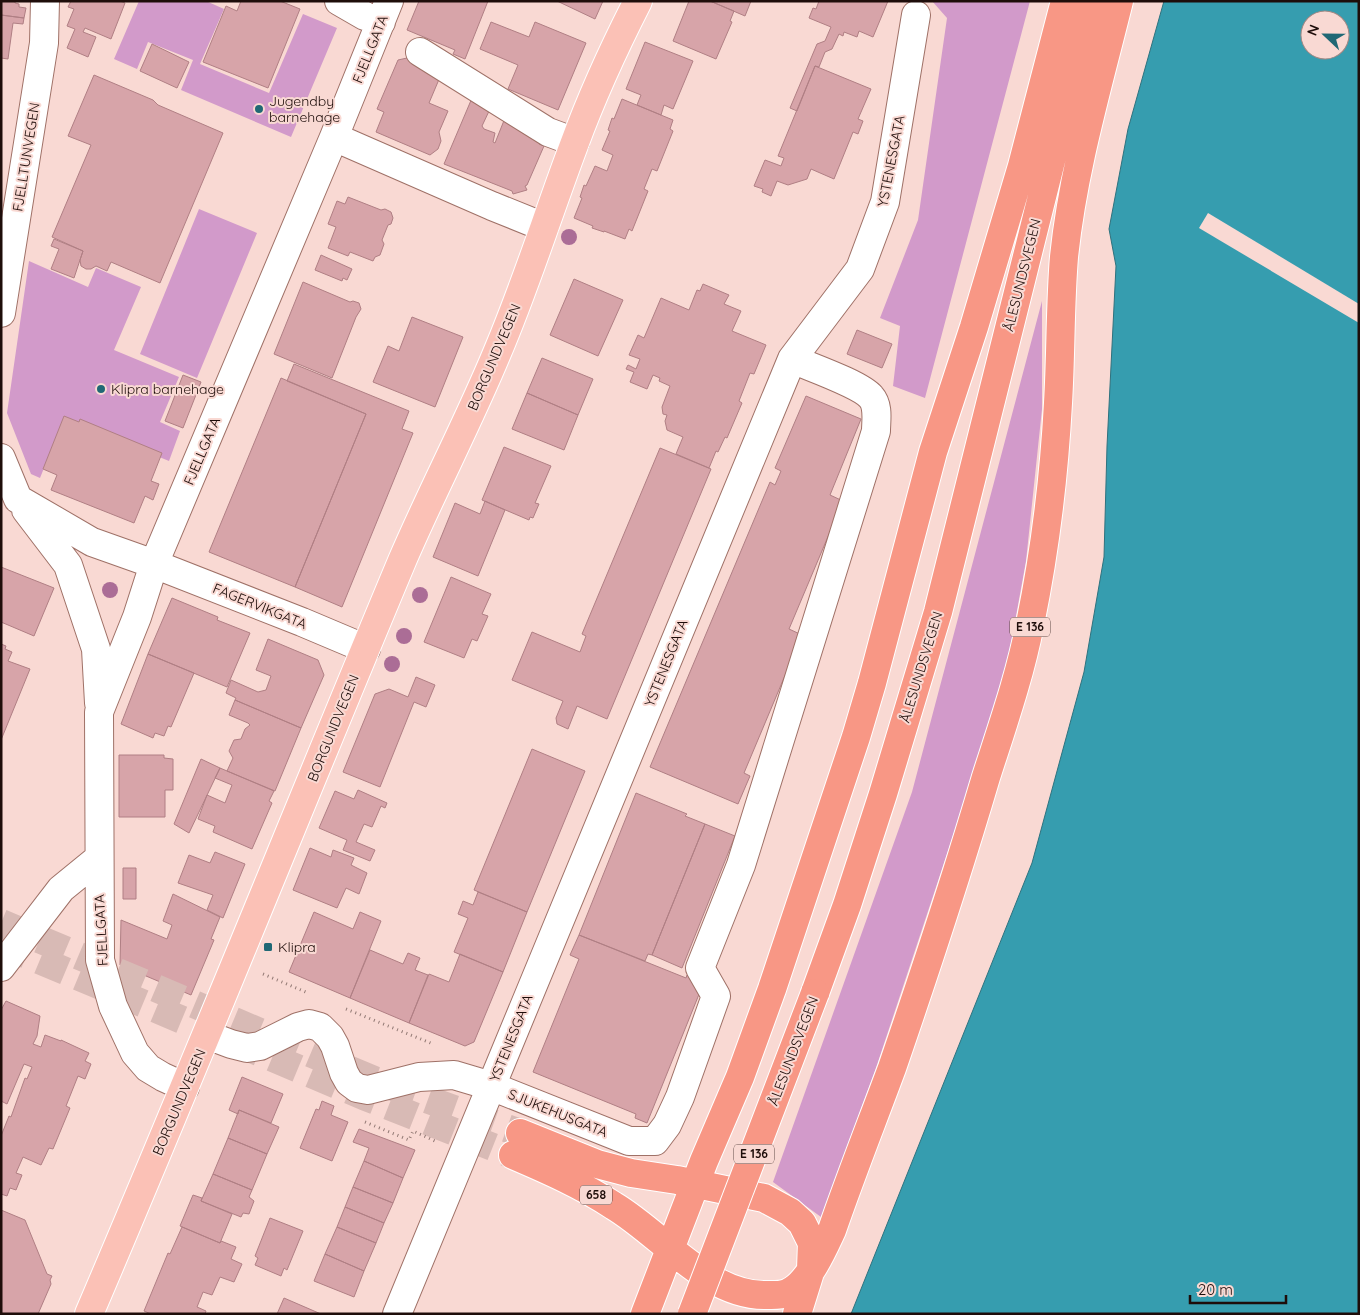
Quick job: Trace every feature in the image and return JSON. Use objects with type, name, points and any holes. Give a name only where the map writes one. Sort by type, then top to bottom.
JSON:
[{"type":"highway","points":[[645,1314],[740,1077],[772,989],[856,737],[933,452],[974,327],[1022,166],[1065,1]]},
{"type":"highway","name":"ÅLESUNDSVEGEN","points":[[692,1314],[815,993],[847,905],[883,794],[938,612],[1091,1]]},
{"type":"highway","name":"E 136","points":[[671,1248],[718,1283],[743,1293],[778,1296],[789,1292],[802,1282],[832,1230],[891,1070],[963,854],[1013,689],[1029,629],[1042,561],[1052,486],[1064,268],[1069,220],[1079,162],[1119,1]]},
{"type":"highway","name":"658","points":[[671,1248],[615,1206],[560,1175],[517,1144],[631,1174],[696,1183]]},
{"type":"highway","name":"E 136","points":[[696,1183],[764,1198],[790,1212],[802,1223],[812,1243],[811,1269],[797,1314]]},
{"type":"main road","name":"BORGUNDVEGEN","points":[[88,1314],[185,1088],[404,556],[498,352],[575,142],[606,67],[638,1]]},
{"type":"street","name":"FJELLTUNVEGEN","points":[[1,313],[44,43],[45,1]]},
{"type":"street","points":[[339,1],[365,16],[385,11]]},
{"type":"street","name":"FJELLGATA","points":[[185,1088],[163,1078],[148,1068],[135,1053],[113,1006],[100,960],[98,858],[99,712],[137,616],[154,564],[334,137],[385,11]]},
{"type":"street","name":"YSTENESGATA","points":[[397,1314],[792,359],[860,269],[885,202],[916,15]]},
{"type":"street","points":[[420,52],[548,132],[575,142]]},
{"type":"street","points":[[334,137],[544,227]]},
{"type":"street","name":"SJUKEHUSGATA","points":[[207,1035],[247,1048],[260,1046],[308,1024],[320,1027],[330,1037],[344,1073],[349,1082],[357,1088],[368,1090],[420,1077],[454,1075],[491,1086],[630,1141],[655,1140],[667,1125],[680,1097],[716,996],[700,968],[741,865],[876,431],[876,410],[872,398],[860,388],[792,359]]},
{"type":"street","points":[[1,458],[18,499],[68,565],[96,649],[99,712]]},
{"type":"street","points":[[18,499],[92,542],[154,564]]},
{"type":"street","name":"FAGERVIKGATA","points":[[154,564],[366,649]]},
{"type":"street","points":[[1,967],[61,889],[98,858]]},
{"type":"path","points":[[236,964],[308,993]]},
{"type":"path","points":[[344,1008],[434,1045]]},
{"type":"path","points":[[357,1118],[409,1140],[413,1131],[434,1140]]},
{"type":"shaded area","points":[[139,1],[206,1],[224,9],[200,64],[269,93],[303,14],[337,28],[291,137],[181,90],[193,60],[148,42],[137,69],[114,59]]},
{"type":"shaded area","points":[[932,1],[1030,1],[925,398],[893,386],[900,326],[880,318],[918,220],[947,18]]},
{"type":"shaded area","points":[[199,209],[257,233],[197,378],[140,354]]},
{"type":"shaded area","name":"Klipra barnehage","points":[[29,261],[88,287],[96,268],[141,287],[114,350],[179,377],[160,422],[180,431],[169,461],[64,418],[40,478],[31,474],[7,413]]},
{"type":"shaded area","points":[[1042,301],[1042,409],[1026,561],[1004,682],[875,1071],[821,1217],[773,1182],[912,792]]},
{"type":"water","points":[[1164,1],[1359,1],[1359,1314],[851,1314],[1032,863],[1084,672],[1104,557],[1107,446],[1116,266],[1109,229],[1128,129]]},
{"type":"pier","points":[[1208,213],[1359,304],[1359,323],[1199,228]]},
{"type":"building","points":[[1,1],[15,1],[15,3],[19,4],[19,7],[26,8],[24,18],[1,15]]},
{"type":"building","points":[[71,1],[120,1],[125,3],[111,39],[85,28],[83,32],[96,37],[88,57],[67,48],[75,29],[67,26],[74,9],[68,7]]},
{"type":"building","points":[[241,1],[280,1],[300,9],[268,88],[203,62],[226,6],[237,11]]},
{"type":"building","points":[[419,1],[488,1],[465,59],[453,54],[455,50],[407,30]]},
{"type":"building","points":[[557,1],[603,1],[595,19]]},
{"type":"building","points":[[689,1],[710,1],[734,11],[730,21],[732,22],[716,59],[673,41]]},
{"type":"building","points":[[710,1],[751,1],[745,16]]},
{"type":"building","points":[[819,1],[888,1],[873,37],[859,31],[857,37],[844,32],[843,36],[839,34],[832,49],[825,52],[819,67],[815,66],[797,111],[790,108],[817,44],[825,41],[831,27],[809,18],[813,8],[816,9]]},
{"type":"building","points":[[1,15],[24,18],[23,24],[13,23],[8,59],[1,58]]},
{"type":"building","points":[[491,22],[529,37],[535,22],[586,43],[558,110],[508,89],[518,65],[480,49]]},
{"type":"building","points":[[645,42],[693,61],[673,109],[664,105],[661,115],[637,105],[641,95],[626,89]]},
{"type":"building","points":[[152,44],[189,62],[177,88],[140,71]]},
{"type":"building","points":[[407,58],[417,62],[422,70],[440,77],[429,103],[448,111],[439,132],[441,141],[438,149],[430,155],[376,132],[384,112],[377,109],[398,60]]},
{"type":"building","points":[[815,66],[871,89],[858,119],[863,121],[858,134],[853,132],[834,179],[811,169],[807,179],[788,185],[777,181],[771,196],[762,192],[763,189],[754,186],[765,160],[781,166],[784,158],[778,156]]},
{"type":"building","points":[[94,75],[223,133],[160,283],[111,262],[107,271],[96,266],[86,269],[81,266],[80,260],[83,251],[52,237],[91,145],[68,136]]},
{"type":"building","points":[[472,98],[490,109],[482,126],[484,129],[495,133],[493,142],[495,143],[505,118],[541,140],[539,144],[544,146],[525,186],[527,190],[513,194],[512,191],[444,164]]},
{"type":"building","points":[[622,99],[673,120],[670,129],[673,131],[657,171],[652,169],[644,189],[648,191],[632,231],[629,229],[625,239],[592,228],[593,226],[574,218],[582,198],[580,197],[584,185],[586,186],[595,166],[607,171],[613,155],[602,150],[610,131],[608,130],[612,118],[614,119]]},
{"type":"building","points":[[348,197],[391,212],[393,218],[382,240],[384,244],[380,255],[375,257],[373,261],[350,252],[348,256],[328,248],[336,227],[328,224],[337,201],[345,204]]},
{"type":"building","points":[[54,239],[83,251],[74,278],[51,269],[59,249],[51,246]]},
{"type":"building","points":[[321,255],[352,269],[347,280],[343,278],[342,281],[315,270]]},
{"type":"building","points":[[574,279],[623,300],[598,356],[550,335]]},
{"type":"building","points":[[303,282],[350,302],[359,303],[361,309],[356,317],[332,378],[274,354]]},
{"type":"building","points":[[703,284],[729,295],[724,304],[741,311],[732,331],[766,345],[754,374],[750,373],[739,401],[742,403],[727,438],[725,437],[718,452],[716,451],[709,468],[676,454],[683,437],[667,430],[665,421],[667,415],[663,414],[662,407],[670,386],[659,381],[660,378],[653,375],[647,389],[630,382],[634,372],[626,369],[628,365],[636,369],[640,359],[629,355],[638,335],[644,338],[661,298],[689,310],[697,290],[700,291]]},
{"type":"building","points":[[412,317],[463,337],[435,407],[373,382],[388,346],[399,351]]},
{"type":"building","points":[[857,330],[892,344],[882,368],[847,354]]},
{"type":"building","points":[[542,358],[593,379],[578,415],[527,393]]},
{"type":"building","points":[[294,364],[409,411],[402,429],[413,433],[342,607],[295,587],[366,414],[287,381]]},
{"type":"building","points":[[183,375],[201,382],[183,428],[165,421]]},
{"type":"building","points":[[281,378],[366,414],[295,587],[209,552]]},
{"type":"building","points":[[527,393],[578,415],[564,450],[512,429]]},
{"type":"building","points":[[806,396],[861,419],[830,495],[843,501],[789,629],[802,635],[744,773],[750,776],[738,804],[650,767],[770,482],[775,485],[781,471],[775,468]]},
{"type":"building","points":[[64,416],[79,422],[80,419],[162,453],[151,481],[159,484],[153,500],[145,496],[134,523],[51,490],[57,475],[43,469]]},
{"type":"building","points":[[504,447],[551,466],[535,503],[539,504],[533,518],[530,517],[529,520],[482,500]]},
{"type":"building","points":[[660,448],[711,469],[607,719],[577,706],[568,729],[557,724],[556,718],[563,701],[512,680],[532,632],[580,652],[586,636],[582,634]]},
{"type":"building","points":[[485,501],[505,510],[478,576],[433,557],[455,503],[480,514]]},
{"type":"building","points":[[1,567],[54,588],[34,636],[1,622]]},
{"type":"building","points":[[451,577],[491,594],[482,614],[488,616],[477,641],[472,639],[464,658],[424,642]]},
{"type":"building","points":[[172,598],[218,617],[217,620],[250,633],[227,687],[148,654]]},
{"type":"building","points":[[268,639],[318,660],[324,675],[301,728],[235,700],[236,698],[226,693],[231,680],[258,692],[266,690],[271,676],[256,670]]},
{"type":"building","points":[[1,644],[6,646],[5,649],[12,652],[8,661],[30,669],[1,740]]},
{"type":"building","points":[[148,654],[194,673],[171,727],[168,726],[164,736],[155,733],[153,738],[121,724]]},
{"type":"building","points":[[416,677],[435,685],[426,707],[414,702],[380,787],[343,772],[375,694],[389,689],[408,697]]},
{"type":"building","points":[[235,700],[301,728],[275,791],[227,771],[233,758],[229,751],[234,740],[241,739],[245,729],[250,725],[229,715]]},
{"type":"building","points":[[532,749],[585,771],[527,912],[474,890]]},
{"type":"building","points":[[119,755],[164,755],[164,758],[173,759],[173,790],[165,790],[165,817],[119,817]]},
{"type":"building","points":[[201,759],[220,768],[189,833],[174,824]]},
{"type":"building","points":[[220,768],[274,791],[269,801],[272,803],[252,849],[213,832],[215,826],[198,819],[207,795],[225,803],[232,785],[215,778]]},
{"type":"building","points":[[358,790],[387,803],[385,808],[381,806],[372,827],[364,824],[356,842],[375,850],[370,861],[343,850],[347,840],[319,828],[335,791],[354,799]]},
{"type":"building","points":[[636,793],[687,814],[685,816],[705,824],[652,955],[648,954],[645,961],[579,935]]},
{"type":"building","points":[[705,824],[735,836],[682,968],[652,955]]},
{"type":"building","points":[[310,848],[331,857],[333,850],[354,858],[351,865],[367,873],[359,894],[346,888],[337,908],[293,890]]},
{"type":"building","points":[[215,852],[245,864],[223,918],[207,910],[213,895],[178,883],[189,855],[210,863]]},
{"type":"building","points":[[123,868],[136,868],[136,899],[123,899]]},
{"type":"building","points":[[478,892],[527,912],[503,972],[454,952],[468,918],[458,914],[463,901],[473,905]]},
{"type":"building","points":[[173,894],[220,917],[211,939],[214,940],[191,995],[120,965],[121,920],[167,939],[172,925],[163,921]]},
{"type":"building","points":[[314,912],[353,929],[360,912],[381,921],[350,998],[289,972]]},
{"type":"building","points":[[579,935],[686,978],[687,975],[704,982],[647,1123],[635,1118],[636,1114],[533,1072],[579,959],[570,955]]},
{"type":"building","points":[[370,950],[403,964],[408,953],[420,958],[415,970],[428,975],[409,1023],[350,998]]},
{"type":"building","points":[[460,954],[503,972],[474,1042],[465,1046],[409,1023],[429,974],[449,982]]},
{"type":"building","points":[[6,1001],[40,1016],[37,1036],[33,1044],[41,1047],[45,1035],[61,1040],[89,1053],[85,1061],[91,1064],[85,1079],[78,1076],[66,1106],[70,1108],[53,1149],[49,1148],[41,1165],[23,1157],[16,1173],[22,1175],[16,1190],[10,1188],[7,1196],[1,1194],[1,1136],[9,1116],[11,1117],[25,1078],[27,1079],[32,1067],[24,1064],[7,1104],[1,1101],[1,1010]]},
{"type":"building","points":[[242,1077],[283,1094],[271,1123],[239,1110],[238,1114],[229,1110]]},
{"type":"building","points":[[322,1101],[334,1106],[331,1115],[348,1122],[332,1161],[300,1148],[316,1109],[319,1110]]},
{"type":"building","points":[[239,1110],[279,1127],[267,1154],[228,1138]]},
{"type":"building","points":[[359,1129],[415,1150],[403,1178],[364,1161],[369,1148],[353,1142]]},
{"type":"building","points":[[228,1138],[267,1154],[252,1190],[213,1174]]},
{"type":"building","points":[[364,1161],[403,1178],[393,1203],[353,1187]]},
{"type":"building","points":[[213,1174],[252,1190],[249,1197],[254,1201],[249,1214],[243,1213],[241,1217],[201,1201]]},
{"type":"building","points":[[353,1187],[393,1203],[384,1223],[345,1207]]},
{"type":"building","points":[[193,1195],[202,1198],[201,1201],[232,1214],[220,1243],[180,1226]]},
{"type":"building","points":[[345,1207],[384,1223],[376,1243],[337,1227]]},
{"type":"building","points":[[1,1210],[25,1220],[47,1274],[52,1276],[51,1284],[38,1314],[1,1314]]},
{"type":"building","points":[[270,1218],[303,1231],[287,1270],[284,1268],[281,1276],[255,1265],[258,1258],[255,1256]]},
{"type":"building","points":[[182,1227],[220,1243],[221,1241],[236,1247],[231,1259],[242,1264],[234,1282],[220,1277],[212,1295],[203,1292],[197,1307],[206,1311],[205,1314],[151,1314],[144,1311],[168,1253],[170,1254]]},
{"type":"building","points":[[337,1227],[376,1243],[364,1271],[325,1254]]},
{"type":"building","points":[[325,1254],[364,1271],[354,1297],[314,1281]]},
{"type":"building","points":[[284,1298],[321,1314],[277,1314]]},
{"type":"tunnel","points":[[1,923],[374,1080],[520,1133]]},
{"type":"tunnel","points":[[1,944],[366,1097],[513,1155]]},
{"type":"place","name":"Jugendby barnehage","points":[[259,109]]},
{"type":"place","name":"Klipra barnehage","points":[[101,389]]},
{"type":"place","name":"Klipra","points":[[268,947]]}]
